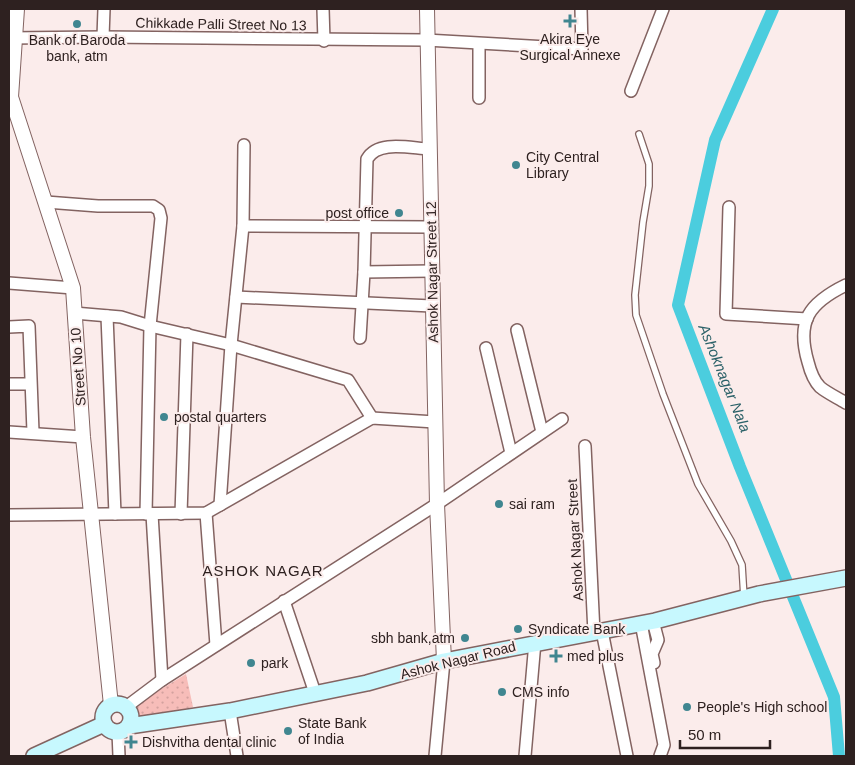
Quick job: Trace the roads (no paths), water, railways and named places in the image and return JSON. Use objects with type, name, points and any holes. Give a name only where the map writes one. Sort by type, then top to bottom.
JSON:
[{"type":"main road","name":"Ashok Nagar Road","points":[[123,729],[230,711],[367,683],[444,661],[647,622],[760,594],[840,579]]},
{"type":"main road","points":[[119,706],[130,712],[131,719],[123,729],[110,730],[104,724],[103,715],[119,706]]},
{"type":"main road","points":[[34,756],[104,724]]},
{"type":"street","name":"Street No 10","points":[[17,9],[12,38],[11,97],[73,288],[83,437],[119,706]]},
{"type":"street","points":[[103,37],[104,9]]},
{"type":"street","points":[[323,9],[324,41]]},
{"type":"street","name":"Ashok Nagar Street 12","points":[[427,9],[426,40],[437,504],[444,661]]},
{"type":"street","name":"Chikkade Palli Street No 13","points":[[12,38],[426,40],[582,49],[581,9]]},
{"type":"street","points":[[631,92],[663,9]]},
{"type":"street","points":[[479,44],[480,98]]},
{"type":"street","points":[[220,505],[231,345],[244,226],[244,145]]},
{"type":"street","points":[[360,338],[367,227],[367,159],[372,151],[381,147],[429,149]]},
{"type":"street","points":[[46,202],[98,206],[153,206],[159,210],[161,218],[150,326],[149,514],[162,680]]},
{"type":"street","points":[[729,207],[726,314],[807,319]]},
{"type":"street","points":[[244,226],[430,227]]},
{"type":"street","points":[[364,272],[432,271]]},
{"type":"street","points":[[9,283],[73,288]]},
{"type":"street","points":[[846,285],[817,302],[807,319],[802,341],[810,369],[818,386],[846,403]]},
{"type":"street","points":[[236,297],[432,306]]},
{"type":"street","points":[[74,313],[121,317],[150,326],[231,345],[348,380],[372,418]]},
{"type":"street","points":[[107,316],[114,514]]},
{"type":"street","points":[[9,327],[29,326],[33,432]]},
{"type":"street","points":[[517,330],[542,432]]},
{"type":"street","points":[[181,514],[187,334]]},
{"type":"street","points":[[486,348],[511,453]]},
{"type":"street","points":[[9,384],[30,384]]},
{"type":"street","points":[[9,515],[206,513],[372,418],[435,422]]},
{"type":"street","points":[[119,706],[437,504],[562,419]]},
{"type":"street","points":[[9,432],[33,432],[83,437]]},
{"type":"street","name":"Ashok Nagar Street","points":[[586,446],[598,632],[627,756]]},
{"type":"street","points":[[206,513],[216,645]]},
{"type":"street","points":[[284,601],[315,693]]},
{"type":"street","points":[[647,622],[658,640],[652,654],[671,743]]},
{"type":"street","points":[[647,622],[664,745],[660,756]]},
{"type":"street","points":[[525,756],[535,642]]},
{"type":"street","points":[[435,756],[444,661]]},
{"type":"street","points":[[230,711],[237,756]]},
{"type":"street","points":[[119,756],[123,729]]},
{"type":"lane","points":[[639,134],[649,164],[650,186],[643,222],[635,295],[636,315],[660,386],[698,484],[742,565],[744,598]]},
{"type":"waterway","name":"Ashoknagar Nala","points":[[773,9],[715,140],[678,305],[740,467],[834,697],[839,756]]},
{"type":"place","name":"Akira Eye Surgical Annexe","points":[[570,21]]},
{"type":"place","name":"Bank of Baroda bank, atm","points":[[77,24]]},
{"type":"place","name":"City Central Library","points":[[516,165]]},
{"type":"place","name":"post office","points":[[399,213]]},
{"type":"place","name":"postal quarters","points":[[164,417]]},
{"type":"place","name":"sai ram","points":[[499,504]]},
{"type":"place","name":"Syndicate Bank","points":[[518,629]]},
{"type":"place","name":"sbh bank,atm","points":[[465,638]]},
{"type":"place","name":"med plus","points":[[556,656]]},
{"type":"place","name":"park","points":[[251,663]]},
{"type":"place","name":"CMS info","points":[[502,692]]},
{"type":"place","name":"People's High school","points":[[687,707]]},
{"type":"place","name":"State Bank of India","points":[[288,731]]},
{"type":"place","name":"Dishvitha dental clinic","points":[[131,742]]},
{"type":"district","name":"ASHOK NAGAR","points":[[263,570]]}]
